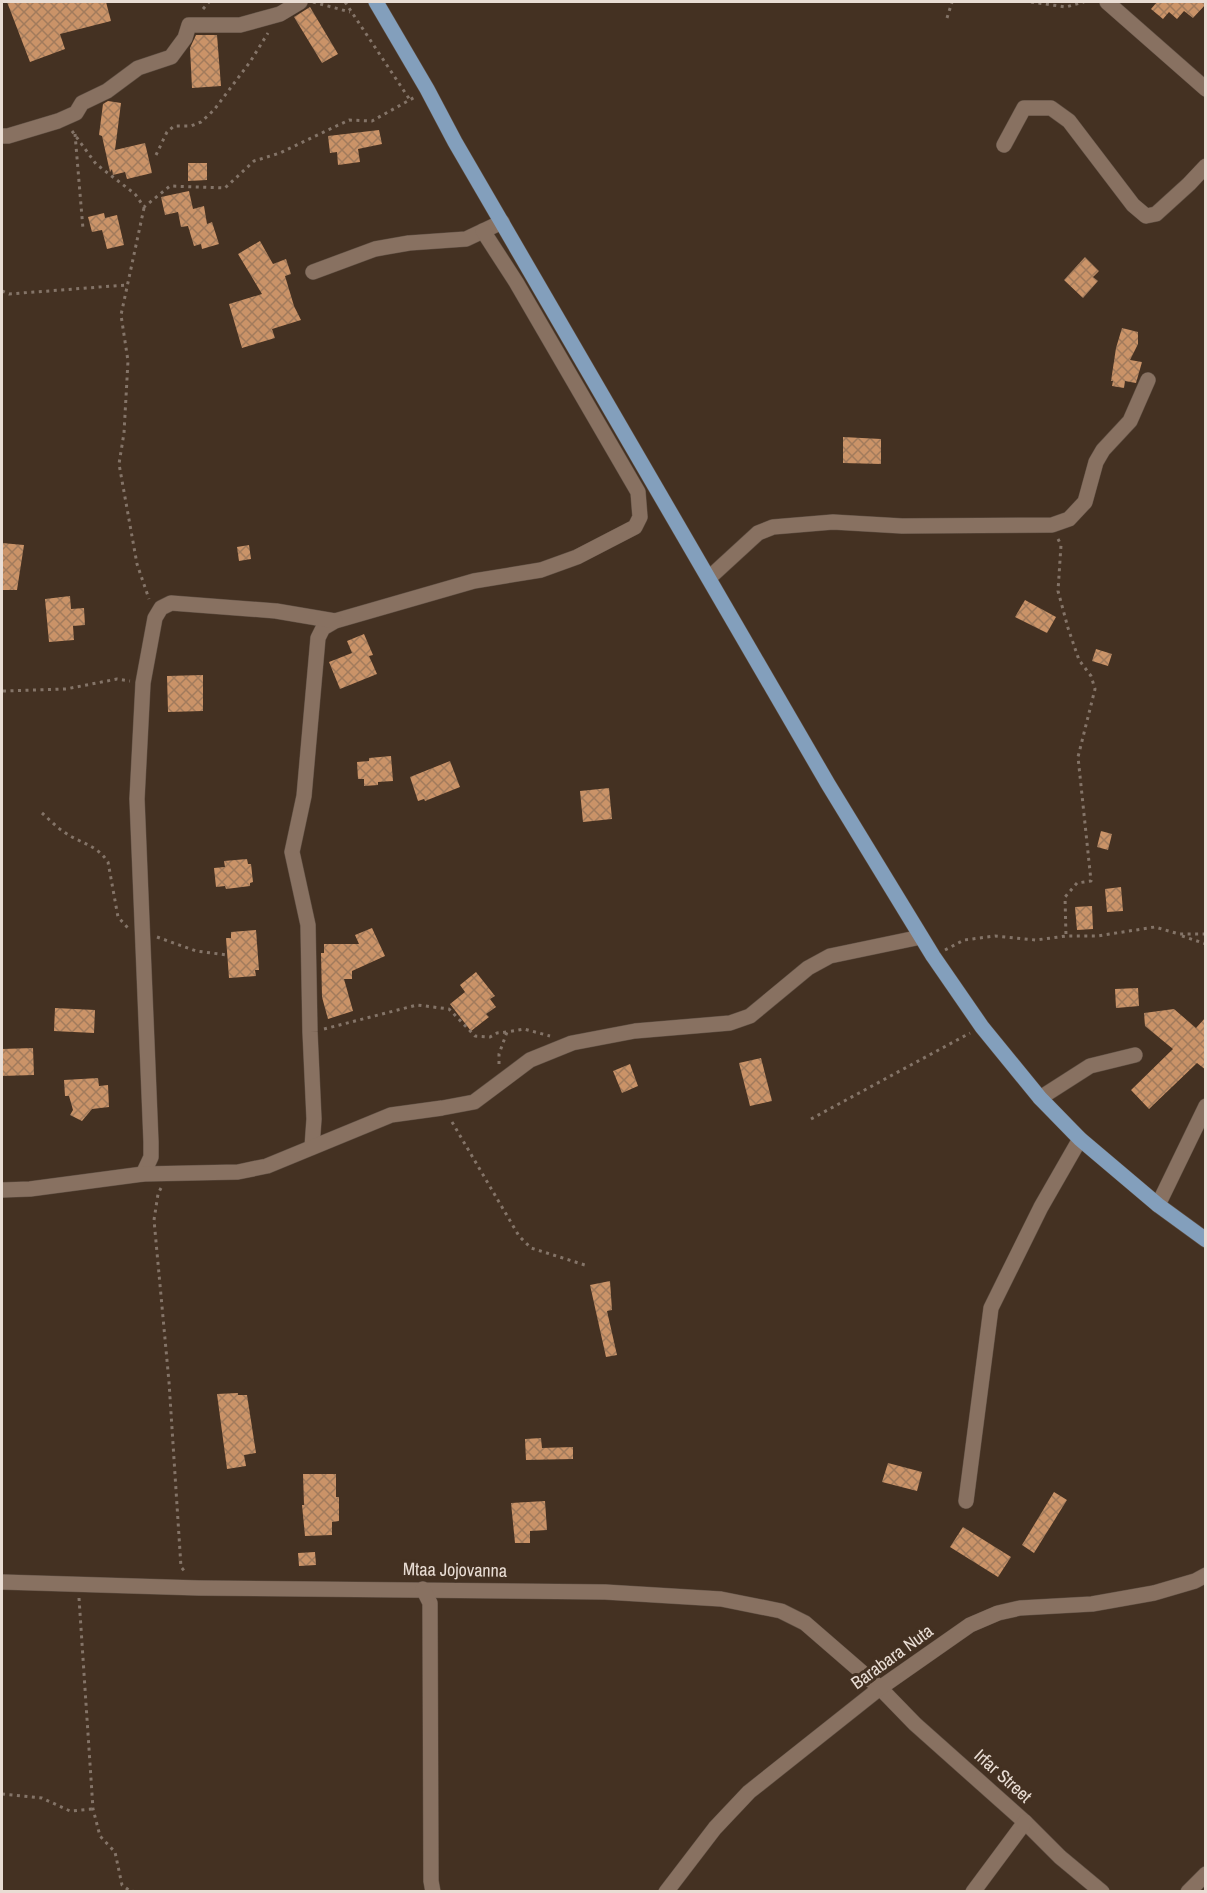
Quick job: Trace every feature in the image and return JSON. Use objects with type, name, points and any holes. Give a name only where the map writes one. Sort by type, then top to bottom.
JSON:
[{"type":"main road","points":[[376,2],[828,784],[933,956],[982,1027],[1040,1098],[1080,1139],[1158,1205],[1206,1240]]},
{"type":"street","points":[[2,136],[58,121],[76,113],[82,103],[107,91],[138,68],[171,57],[185,38],[189,25],[240,25],[280,14],[300,2]]},
{"type":"street","points":[[1107,2],[1206,89]]},
{"type":"street","points":[[1004,145],[1024,108],[1051,108],[1069,121],[1133,205],[1146,216],[1156,214],[1206,166]]},
{"type":"street","points":[[313,272],[375,249],[409,243],[466,239],[502,222]]},
{"type":"street","points":[[312,1147],[314,1119],[308,925],[292,852],[304,796],[318,638],[323,628],[334,621],[474,581],[541,570],[577,557],[635,527],[640,517],[638,492],[516,282],[483,231]]},
{"type":"street","points":[[710,578],[758,533],[773,527],[833,522],[902,526],[1052,525],[1069,519],[1085,502],[1096,462],[1103,450],[1130,421],[1148,380]]},
{"type":"street","points":[[143,1174],[151,1157],[151,1142],[137,799],[143,683],[155,618],[161,608],[171,603],[276,611],[334,621]]},
{"type":"street","points":[[2,1190],[30,1190],[143,1174],[238,1172],[267,1166],[391,1115],[474,1102],[530,1060],[572,1043],[635,1031],[730,1023],[750,1016],[808,968],[830,956],[921,938]]},
{"type":"street","points":[[1040,1098],[1090,1066],[1135,1055]]},
{"type":"street","points":[[1158,1205],[1206,1106]]},
{"type":"street","points":[[966,1501],[991,1308],[1041,1207],[1080,1139]]},
{"type":"street","name":"Barabara Nuta","points":[[666,1892],[715,1828],[749,1792],[880,1688],[970,1625],[998,1613],[1020,1608],[1092,1604],[1154,1593],[1195,1581],[1206,1575]]},
{"type":"street","name":"Mtaa Jojovanna","points":[[2,1582],[199,1588],[605,1592],[721,1599],[781,1611],[805,1623],[880,1688]]},
{"type":"street","points":[[423,1589],[430,1603],[431,1881],[433,1892]]},
{"type":"street","name":"Irfar Street","points":[[880,1688],[915,1724],[1025,1822],[1060,1857],[1102,1892]]},
{"type":"street","points":[[973,1892],[1025,1822]]},
{"type":"street","points":[[1188,1892],[1206,1874]]},
{"type":"path","points":[[310,2],[352,13]]},
{"type":"path","points":[[345,2],[410,100]]},
{"type":"path","points":[[947,18],[952,2]]},
{"type":"path","points":[[1031,2],[1066,7],[1084,2]]},
{"type":"path","points":[[156,155],[167,132],[174,126],[191,126],[201,122],[214,110],[250,62],[280,14]]},
{"type":"path","points":[[155,618],[137,564],[120,464],[128,361],[120,315],[144,207],[170,186],[225,188],[254,161],[280,153],[349,120],[372,121],[427,89]]},
{"type":"path","points":[[58,121],[75,132],[96,164],[135,195],[144,207]]},
{"type":"path","points":[[75,132],[83,229]]},
{"type":"path","points":[[2,291],[9,294],[126,285]]},
{"type":"path","points":[[1052,525],[1061,545],[1058,591],[1079,660],[1091,676],[1095,688],[1078,757],[1091,881],[1077,883],[1065,897],[1066,936]]},
{"type":"path","points":[[3,691],[66,689],[117,679],[143,683]]},
{"type":"path","points":[[42,813],[63,832],[96,848],[103,855],[108,862],[118,917],[129,928],[142,930],[196,951],[227,955]]},
{"type":"path","points":[[933,956],[964,940],[995,936],[1036,940],[1066,936],[1097,936],[1155,927],[1206,944]]},
{"type":"path","points":[[1179,934],[1206,934]]},
{"type":"path","points":[[310,1032],[417,1005],[449,1009],[475,1036],[489,1037],[497,1033],[524,1029],[572,1043]]},
{"type":"path","points":[[811,1119],[982,1027]]},
{"type":"path","points":[[498,1084],[499,1054],[507,1032]]},
{"type":"path","points":[[442,1108],[456,1127],[519,1236],[531,1248],[588,1266]]},
{"type":"path","points":[[166,1175],[158,1194],[154,1220],[169,1382],[181,1567],[199,1588]]},
{"type":"path","points":[[78,1585],[93,1809],[100,1836],[115,1852],[122,1885],[137,1892]]},
{"type":"path","points":[[2,1794],[42,1798],[69,1811],[93,1809]]},
{"type":"building","points":[[7,2],[106,2],[111,21],[60,34],[65,49],[30,62]]},
{"type":"building","points":[[1157,2],[1206,2],[1206,4],[1193,18],[1184,11],[1177,19],[1169,12],[1163,19],[1151,9]]},
{"type":"building","points":[[310,7],[338,54],[322,63],[294,17]]},
{"type":"building","points":[[196,35],[217,35],[221,86],[192,88],[190,48]]},
{"type":"building","points":[[108,101],[121,103],[115,150],[145,143],[152,173],[127,179],[125,172],[113,175],[112,169],[110,172],[102,136],[99,135],[103,104]]},
{"type":"building","points":[[379,130],[382,144],[358,149],[360,162],[338,165],[337,152],[330,153],[328,136]]},
{"type":"building","points":[[188,163],[207,163],[207,180],[188,181]]},
{"type":"building","points":[[189,191],[193,209],[204,206],[207,224],[212,222],[219,244],[202,249],[201,244],[194,246],[188,226],[181,227],[178,212],[165,215],[161,197]]},
{"type":"building","points":[[104,213],[105,218],[117,215],[124,245],[107,249],[102,230],[92,232],[88,217]]},
{"type":"building","points":[[260,241],[273,264],[286,259],[291,274],[285,276],[301,320],[272,329],[275,338],[242,348],[229,304],[262,294],[238,254]]},
{"type":"building","points":[[1085,257],[1099,271],[1093,277],[1098,281],[1083,298],[1064,280]]},
{"type":"building","points":[[1122,328],[1138,332],[1138,344],[1130,360],[1142,362],[1136,383],[1125,381],[1124,388],[1112,386],[1113,381],[1111,381],[1116,348]]},
{"type":"building","points":[[843,437],[881,439],[881,464],[843,463]]},
{"type":"building","points":[[2,543],[24,545],[17,590],[2,590]]},
{"type":"building","points":[[249,545],[251,559],[239,561],[237,547]]},
{"type":"building","points":[[70,596],[71,609],[84,608],[85,625],[73,626],[74,640],[49,642],[45,599]]},
{"type":"building","points":[[1025,600],[1056,617],[1047,633],[1015,617]]},
{"type":"building","points":[[364,634],[373,655],[369,656],[377,674],[340,689],[329,662],[352,653],[347,641]]},
{"type":"building","points":[[1096,649],[1112,654],[1108,666],[1092,661]]},
{"type":"building","points":[[203,675],[203,711],[168,712],[167,676]]},
{"type":"building","points":[[391,756],[393,781],[364,786],[364,779],[358,779],[357,762],[369,761],[369,758]]},
{"type":"building","points":[[450,761],[460,787],[425,801],[424,799],[418,801],[410,777]]},
{"type":"building","points":[[609,788],[612,819],[583,822],[580,791]]},
{"type":"building","points":[[1101,831],[1112,834],[1108,850],[1097,847]]},
{"type":"building","points":[[247,859],[248,864],[251,864],[253,882],[250,886],[226,889],[225,886],[216,887],[214,868],[225,867],[224,861]]},
{"type":"building","points":[[1121,887],[1123,911],[1107,912],[1105,889]]},
{"type":"building","points":[[1092,906],[1093,929],[1077,930],[1075,907]]},
{"type":"building","points":[[372,928],[385,956],[352,971],[352,979],[344,979],[353,1011],[328,1019],[322,997],[321,953],[324,953],[324,944],[359,944],[355,935]]},
{"type":"building","points":[[256,930],[259,970],[255,970],[256,976],[229,978],[226,938],[231,938],[231,932]]},
{"type":"building","points":[[476,972],[495,996],[490,999],[496,1007],[486,1014],[489,1017],[471,1031],[450,1004],[465,992],[460,985]]},
{"type":"building","points":[[1138,988],[1139,1006],[1116,1008],[1115,989]]},
{"type":"building","points":[[55,1008],[95,1010],[94,1033],[54,1031]]},
{"type":"building","points":[[1174,1009],[1196,1028],[1206,1017],[1206,1070],[1197,1063],[1149,1109],[1131,1090],[1173,1049],[1145,1026],[1144,1013]]},
{"type":"building","points":[[33,1048],[34,1075],[2,1076],[2,1049]]},
{"type":"building","points":[[761,1058],[772,1101],[750,1106],[739,1063]]},
{"type":"building","points":[[630,1064],[638,1086],[622,1093],[613,1071]]},
{"type":"building","points":[[98,1078],[99,1086],[108,1085],[109,1107],[92,1109],[82,1121],[70,1115],[73,1110],[69,1096],[65,1096],[64,1080]]},
{"type":"building","points":[[610,1281],[612,1310],[607,1311],[617,1355],[606,1357],[590,1285]]},
{"type":"building","points":[[238,1393],[238,1395],[247,1395],[256,1453],[244,1455],[246,1466],[227,1469],[217,1394]]},
{"type":"building","points":[[541,1438],[542,1448],[573,1447],[573,1459],[526,1460],[525,1439]]},
{"type":"building","points":[[888,1463],[922,1472],[917,1491],[882,1482]]},
{"type":"building","points":[[303,1474],[336,1474],[339,1521],[332,1522],[332,1535],[305,1536],[302,1505],[304,1505]]},
{"type":"building","points":[[1054,1492],[1067,1500],[1034,1553],[1022,1545]]},
{"type":"building","points":[[545,1501],[547,1530],[530,1531],[530,1543],[515,1543],[511,1503]]},
{"type":"building","points":[[963,1527],[1011,1557],[998,1577],[950,1547]]},
{"type":"building","points":[[315,1552],[316,1565],[299,1566],[298,1553]]}]
